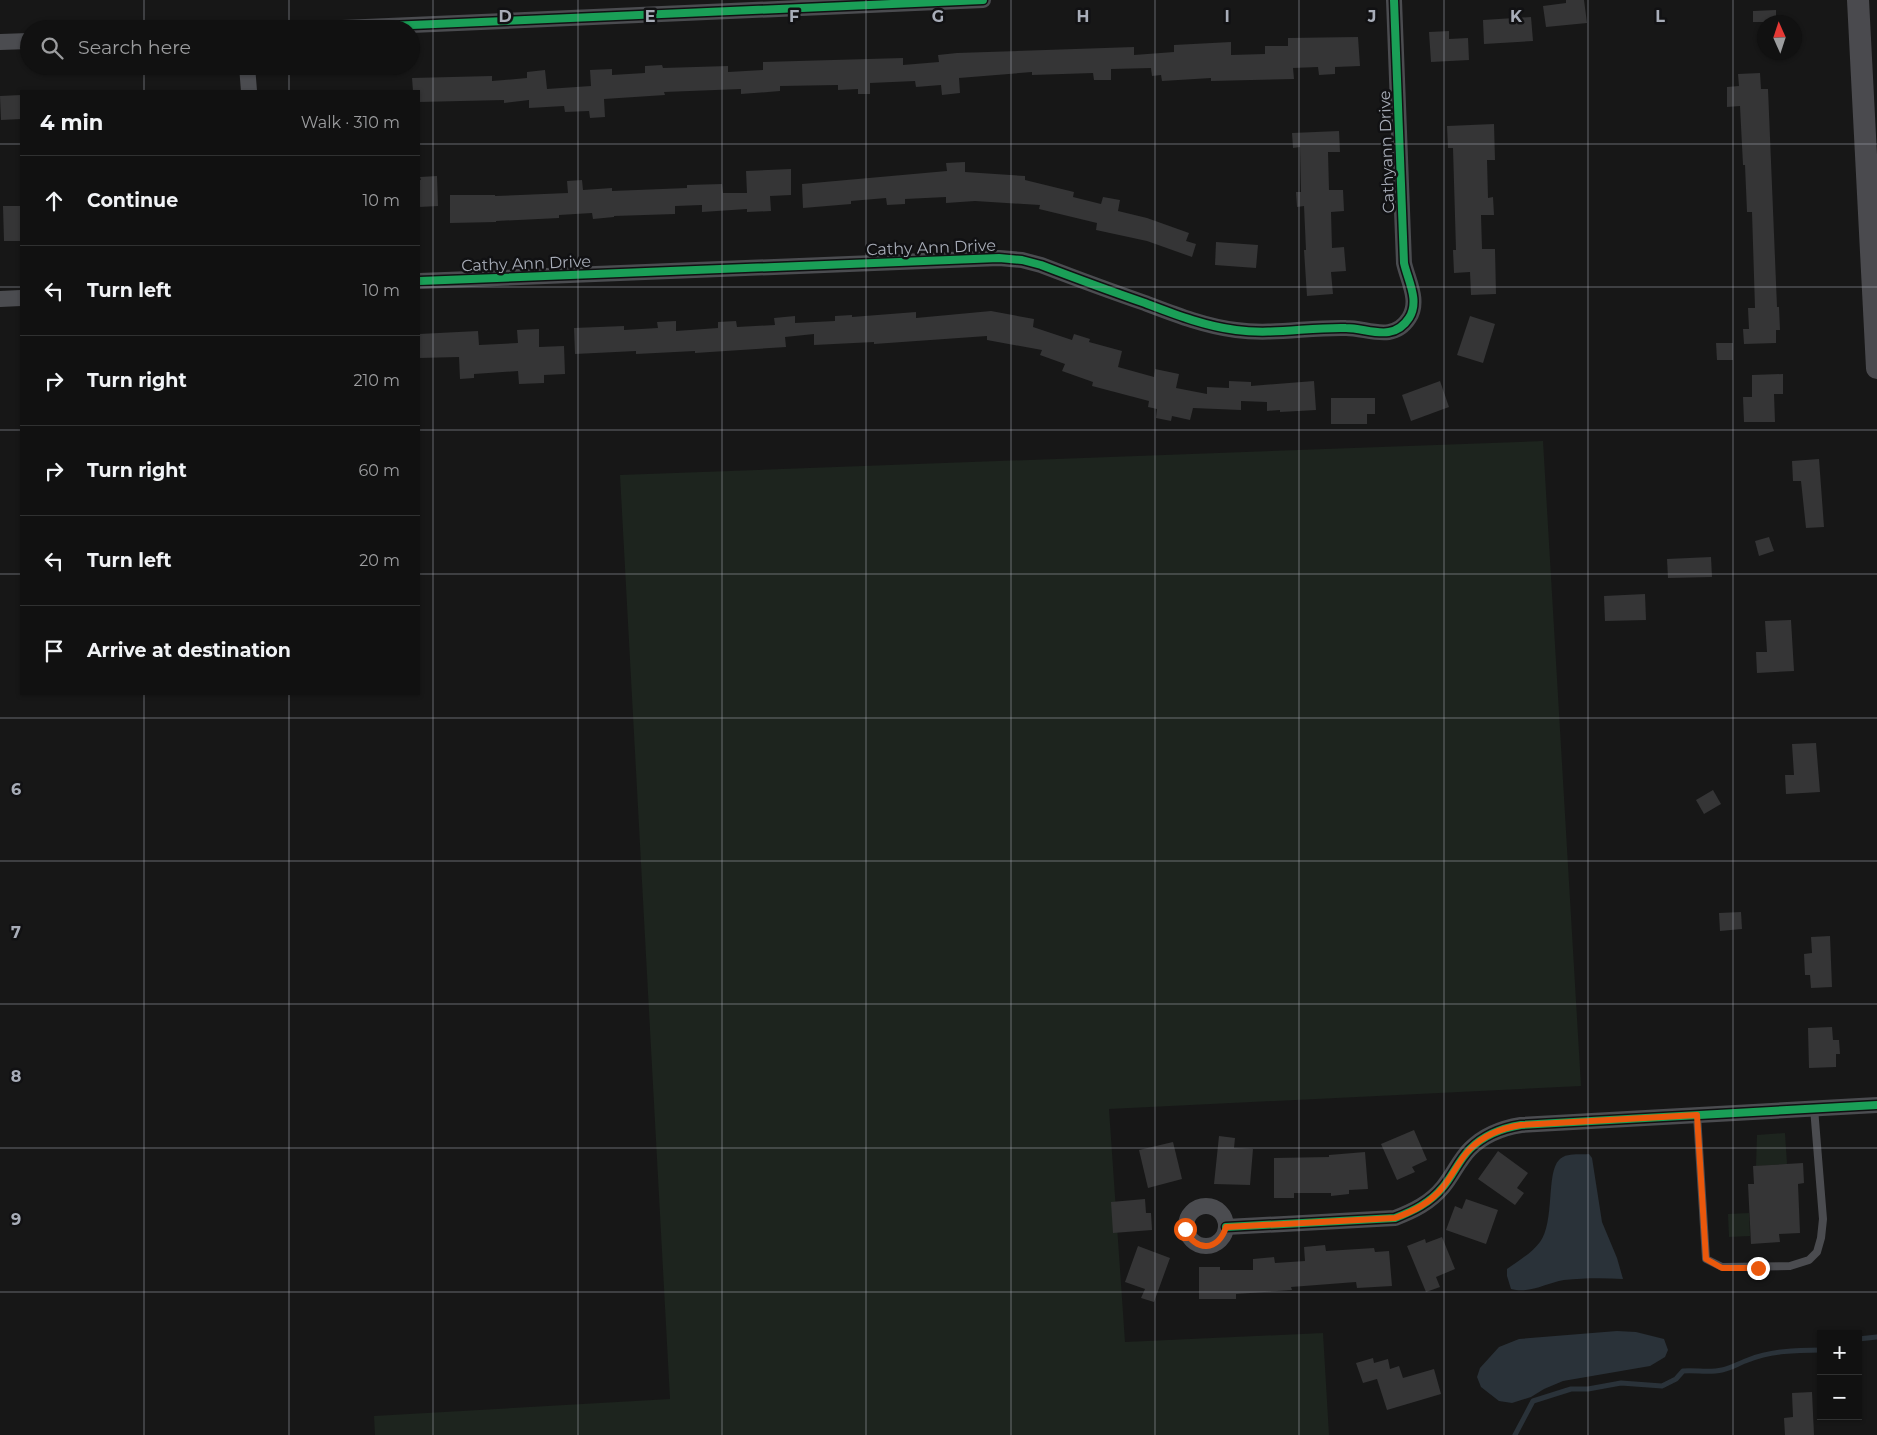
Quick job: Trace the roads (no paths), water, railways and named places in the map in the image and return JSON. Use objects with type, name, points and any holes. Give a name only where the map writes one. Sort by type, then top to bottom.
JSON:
[{"type":"street","points":[[420,25],[983,0]]},
{"type":"street","name":"Cathyann Drive","points":[[1394,0],[1404,264],[1414,301]]},
{"type":"street","points":[[1858,0],[1877,368]]},
{"type":"street","points":[[0,42],[20,41]]},
{"type":"street","points":[[248,75],[249,90]]},
{"type":"street","name":"Cathy Ann Drive","points":[[420,281],[988,257],[1022,260],[1041,265],[1188,319],[1219,328],[1238,331],[1346,328],[1383,334],[1393,332],[1408,319],[1414,301]]},
{"type":"street","points":[[0,299],[20,298]]},
{"type":"street","points":[[1226,1227],[1395,1218],[1414,1211],[1431,1199],[1442,1188],[1470,1149],[1502,1128],[1521,1125],[1877,1105]]},
{"type":"lane","points":[[1697,1115],[1706,1259],[1722,1268],[1790,1266],[1809,1260],[1817,1252],[1821,1238],[1823,1219],[1814,1108]]},
{"type":"waterway","points":[[1862,1339],[1877,1337]]},
{"type":"waterway","points":[[1515,1435],[1533,1401],[1571,1389],[1588,1389],[1621,1383],[1662,1386],[1676,1379],[1683,1371],[1717,1371],[1775,1353],[1817,1350]]}]
